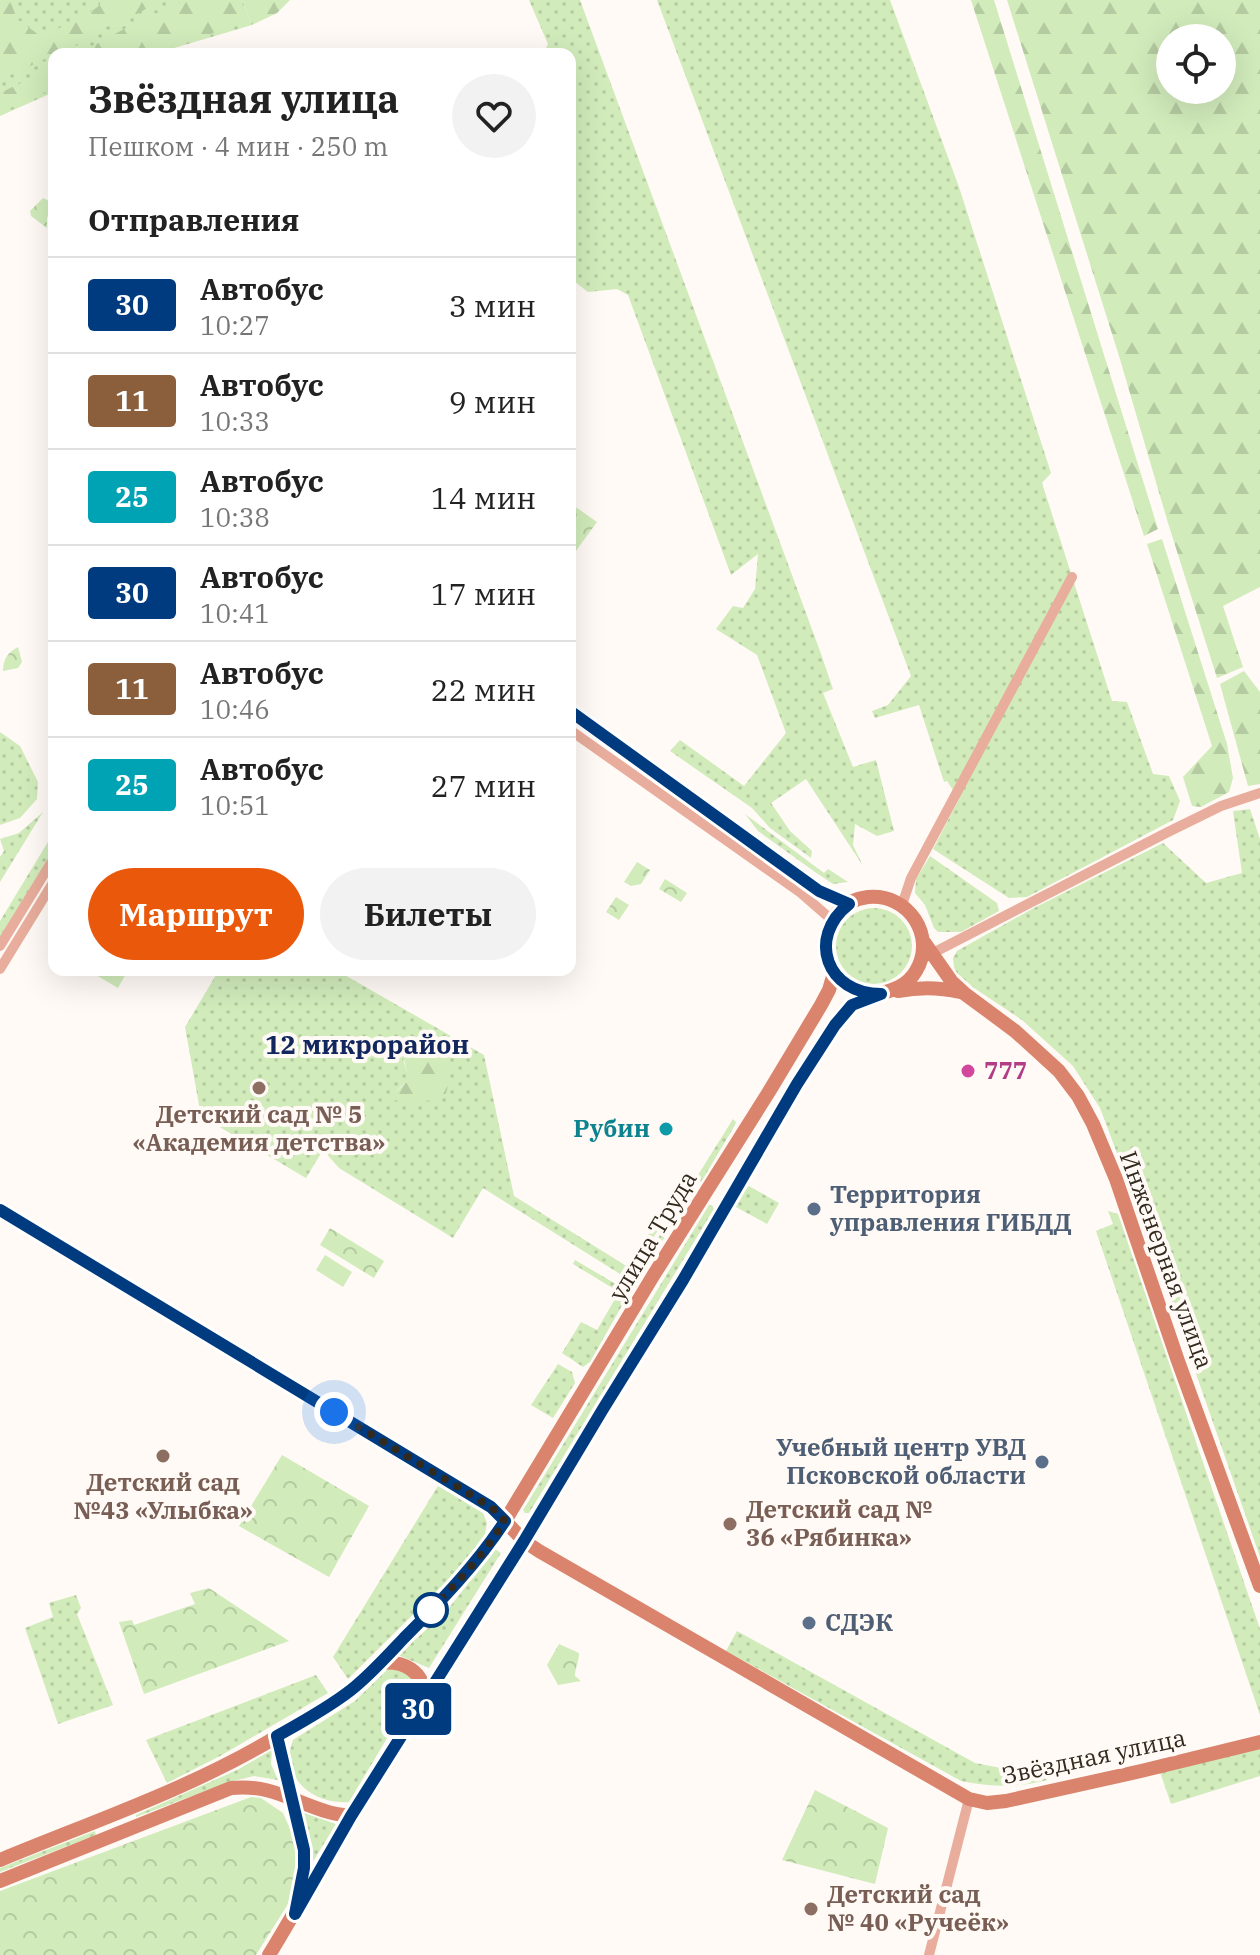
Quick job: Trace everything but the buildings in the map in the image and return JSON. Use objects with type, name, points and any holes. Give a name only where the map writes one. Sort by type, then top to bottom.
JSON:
[{"type":"main road","points":[[834,973],[826,952],[828,931],[840,911],[859,899],[871,897],[893,900],[902,905]]},
{"type":"main road","name":"Инженерная улица","points":[[902,905],[918,922],[927,948],[952,982],[1015,1031],[1059,1071],[1078,1096],[1093,1124],[1116,1179],[1260,1586]]},
{"type":"main road","points":[[885,993],[904,985],[915,973],[927,948]]},
{"type":"main road","name":"Инженерная улица","points":[[834,973],[854,990],[867,994],[924,987],[965,994]]},
{"type":"main road","name":"улица Труда","points":[[0,1860],[193,1782],[242,1758],[320,1712],[351,1690],[380,1663],[460,1580],[505,1521],[770,1090],[821,1005],[834,973]]},
{"type":"main road","name":"улица Труда","points":[[269,1955],[351,1816],[683,1280],[835,1025],[852,1005],[885,993]]},
{"type":"main road","name":"Звёздная улица","points":[[505,1521],[524,1541],[539,1551],[969,1799],[987,1803],[1006,1801],[1260,1742]]},
{"type":"main road","points":[[380,1663],[391,1662],[410,1668],[423,1682],[425,1697]]},
{"type":"main road","points":[[277,1736],[304,1859],[295,1914]]},
{"type":"main road","points":[[0,1881],[231,1788],[256,1787],[326,1812],[351,1816]]},
{"type":"street","points":[[902,905],[911,878],[1072,577]]},
{"type":"street","points":[[576,715],[819,891],[849,904]]},
{"type":"street","points":[[576,734],[801,893],[833,921]]},
{"type":"street","points":[[927,948],[1221,806],[1260,793]]},
{"type":"street","points":[[0,946],[48,868]]},
{"type":"street","points":[[0,969],[48,891]]},
{"type":"street","name":"Звёздная улица","points":[[0,1209],[491,1507],[505,1521]]},
{"type":"street","points":[[929,1955],[969,1799]]},
{"type":"green space","points":[[0,0],[242,0],[252,25],[174,48],[48,48],[48,95],[0,116]]},
{"type":"green space","points":[[0,0],[10,0],[17,19],[39,35],[79,19],[100,5],[100,0],[161,0],[132,17],[109,24],[70,48],[48,48],[48,58],[0,78]]},
{"type":"green space","points":[[185,0],[239,0],[248,22],[166,48],[89,48]]},
{"type":"green space","points":[[242,0],[290,0],[277,13],[252,25]]},
{"type":"green space","points":[[529,0],[580,0],[820,651],[833,689],[823,693],[853,767],[876,760],[894,831],[877,836],[855,824],[853,845],[863,866],[806,779],[771,803],[790,831],[812,851],[811,858],[770,828],[752,808],[670,751],[680,740],[744,786],[786,733],[757,655],[716,629],[733,606],[743,608],[755,589],[758,554],[731,575],[628,295],[617,289],[588,292],[576,283],[576,48],[546,48],[548,44]]},
{"type":"green space","points":[[657,0],[890,0],[959,187],[1051,473],[1042,483],[1112,701],[1127,702],[1153,774],[1169,776],[1180,801],[1173,820],[1027,897],[1009,898],[933,849],[959,799],[947,781],[944,782],[919,705],[875,718],[872,711],[888,705],[911,676]]},
{"type":"green space","points":[[971,0],[994,0],[1158,529],[1144,536]]},
{"type":"green space","points":[[1007,0],[1260,0],[1260,587],[1223,606],[1243,667],[1217,678]]},
{"type":"green space","points":[[48,70],[48,91],[0,113],[0,93]]},
{"type":"green space","points":[[43,198],[48,200],[47,228],[31,216],[30,211]]},
{"type":"green space","points":[[576,507],[597,522],[576,551]]},
{"type":"green space","points":[[1162,539],[1227,744],[1233,778],[1229,792],[1201,807],[1192,806],[1183,777],[1212,746],[1147,544]]},
{"type":"green space","points":[[18,647],[22,662],[18,668],[3,671],[7,656]]},
{"type":"green space","points":[[1244,671],[1260,692],[1260,784],[1248,786],[1220,684]]},
{"type":"green space","points":[[0,732],[20,746],[38,782],[37,799],[20,818],[0,825]]},
{"type":"green space","points":[[1250,809],[1260,839],[1260,1557],[1100,1108],[1073,1066],[1022,1020],[957,973],[953,958],[957,951],[1032,909],[1163,843],[1206,883],[1242,873],[1233,811]]},
{"type":"green space","points":[[43,812],[0,882],[0,857],[4,851],[0,839],[19,833]]},
{"type":"green space","points":[[745,814],[824,873],[828,869],[848,882],[833,884],[758,831]]},
{"type":"green space","points":[[48,842],[48,859],[0,938],[0,921]]},
{"type":"green space","points":[[930,856],[997,903],[999,911],[961,932],[938,932],[925,905],[915,893],[916,879]]},
{"type":"green space","points":[[637,862],[650,870],[641,884],[631,886],[624,882]]},
{"type":"green space","points":[[665,879],[687,893],[681,902],[659,889]]},
{"type":"green space","points":[[616,897],[629,905],[619,920],[606,912]]},
{"type":"green space","points":[[874,908],[888,911],[901,919],[909,932],[912,946],[909,960],[901,973],[888,981],[874,984],[860,981],[847,973],[839,960],[836,946],[839,932],[847,919],[860,911]]},
{"type":"green space","points":[[98,976],[125,976],[118,988]]},
{"type":"green space","points":[[215,976],[346,976],[484,1055],[514,1196],[628,1267],[628,1279],[483,1188],[453,1238],[339,1168],[323,1150],[306,1178],[201,1116],[185,1027]],"holes":[[[429,1052],[439,1058],[394,1093],[407,1081],[403,1060]]]},
{"type":"green space","points":[[417,1038],[448,1067],[446,1092],[442,1099],[407,1103],[394,1100],[392,1096],[407,1081],[402,1052],[409,1041]]},
{"type":"green space","points":[[733,1119],[735,1125],[703,1179],[698,1184],[693,1183]]},
{"type":"green space","points":[[747,1185],[779,1203],[767,1224],[734,1206]]},
{"type":"green space","points":[[683,1197],[687,1199],[686,1202],[653,1256],[644,1261]]},
{"type":"green space","points":[[709,1205],[714,1209],[529,1513],[525,1513],[523,1510]]},
{"type":"green space","points":[[1108,1211],[1118,1214],[1260,1629],[1260,1715],[1096,1231],[1113,1224]]},
{"type":"green space","points":[[657,1220],[662,1223],[641,1259],[638,1252]]},
{"type":"green space","points":[[330,1228],[384,1261],[374,1278],[320,1245]]},
{"type":"green space","points":[[325,1255],[352,1272],[343,1287],[316,1270]]},
{"type":"green space","points":[[575,1260],[626,1290],[628,1295],[590,1362],[583,1367],[562,1353],[581,1322],[597,1330],[619,1292],[573,1264]]},
{"type":"green space","points":[[558,1364],[572,1372],[575,1383],[553,1418],[531,1405]]},
{"type":"green space","points":[[282,1455],[369,1506],[329,1577],[239,1526]]},
{"type":"green space","points":[[438,1486],[483,1513],[487,1523],[485,1534],[462,1566],[348,1679],[333,1657]]},
{"type":"green space","points":[[495,1549],[501,1553],[429,1668],[398,1655],[445,1613]]},
{"type":"green space","points":[[209,1588],[289,1641],[144,1694],[119,1622],[132,1620],[134,1625],[195,1604],[190,1593]]},
{"type":"green space","points":[[76,1595],[81,1608],[77,1614],[113,1705],[58,1724],[25,1628],[53,1617],[49,1603]]},
{"type":"green space","points":[[737,1631],[975,1763],[1027,1773],[1046,1772],[1047,1780],[1004,1786],[961,1781],[726,1651]]},
{"type":"green space","points":[[559,1644],[579,1653],[575,1676],[581,1681],[558,1685],[547,1665]]},
{"type":"green space","points":[[388,1669],[406,1672],[418,1686],[349,1802],[323,1799],[312,1793],[295,1777],[291,1766],[293,1740],[355,1701]]},
{"type":"green space","points":[[316,1675],[328,1693],[167,1783],[146,1740]]},
{"type":"green space","points":[[1260,1748],[1260,1776],[1171,1804],[1160,1772]]},
{"type":"green space","points":[[272,1750],[271,1764],[278,1780],[254,1776],[229,1782],[136,1817],[237,1770]]},
{"type":"green space","points":[[815,1790],[888,1828],[875,1884],[782,1860]]},
{"type":"green space","points":[[251,1797],[261,1798],[283,1813],[296,1842],[298,1862],[293,1896],[256,1955],[0,1955],[0,1891]]},
{"type":"green space","points":[[301,1812],[336,1824],[312,1863],[309,1835]]},
{"type":"green space","points":[[95,1831],[96,1835],[0,1872],[0,1868]]},
{"type":"bus line","name":"30","points":[[0,1210],[491,1507],[505,1521],[460,1580],[380,1663],[351,1690],[320,1712],[277,1736],[304,1850],[304,1868],[295,1914],[351,1816],[683,1280],[797,1084],[835,1025],[852,1005],[881,994],[854,990],[843,983],[829,963],[826,952],[828,931],[840,911],[849,904],[819,891],[576,715]]},
{"type":"place","name":"777","points":[[968,1071]]},
{"type":"place","name":"Детский сад № 5 «Академия детства»","points":[[259,1088]]},
{"type":"place","name":"Рубин","points":[[666,1129]]},
{"type":"place","name":"Территория управления ГИБДД","points":[[814,1209]]},
{"type":"place","name":"Детский сад №43 «Улыбка»","points":[[163,1456]]},
{"type":"place","name":"Учебный центр УВД Псковской области","points":[[1042,1462]]},
{"type":"place","name":"Детский сад № 36 «Рябинка»","points":[[730,1524]]},
{"type":"place","name":"СДЭК","points":[[809,1623]]},
{"type":"place","name":"Детский сад № 40 «Ручеёк»","points":[[811,1909]]},
{"type":"district","name":"12 микрорайон","points":[[367,1045]]},
{"type":"route","points":[[334,1412],[491,1507],[505,1521],[460,1580],[431,1610]]}]
